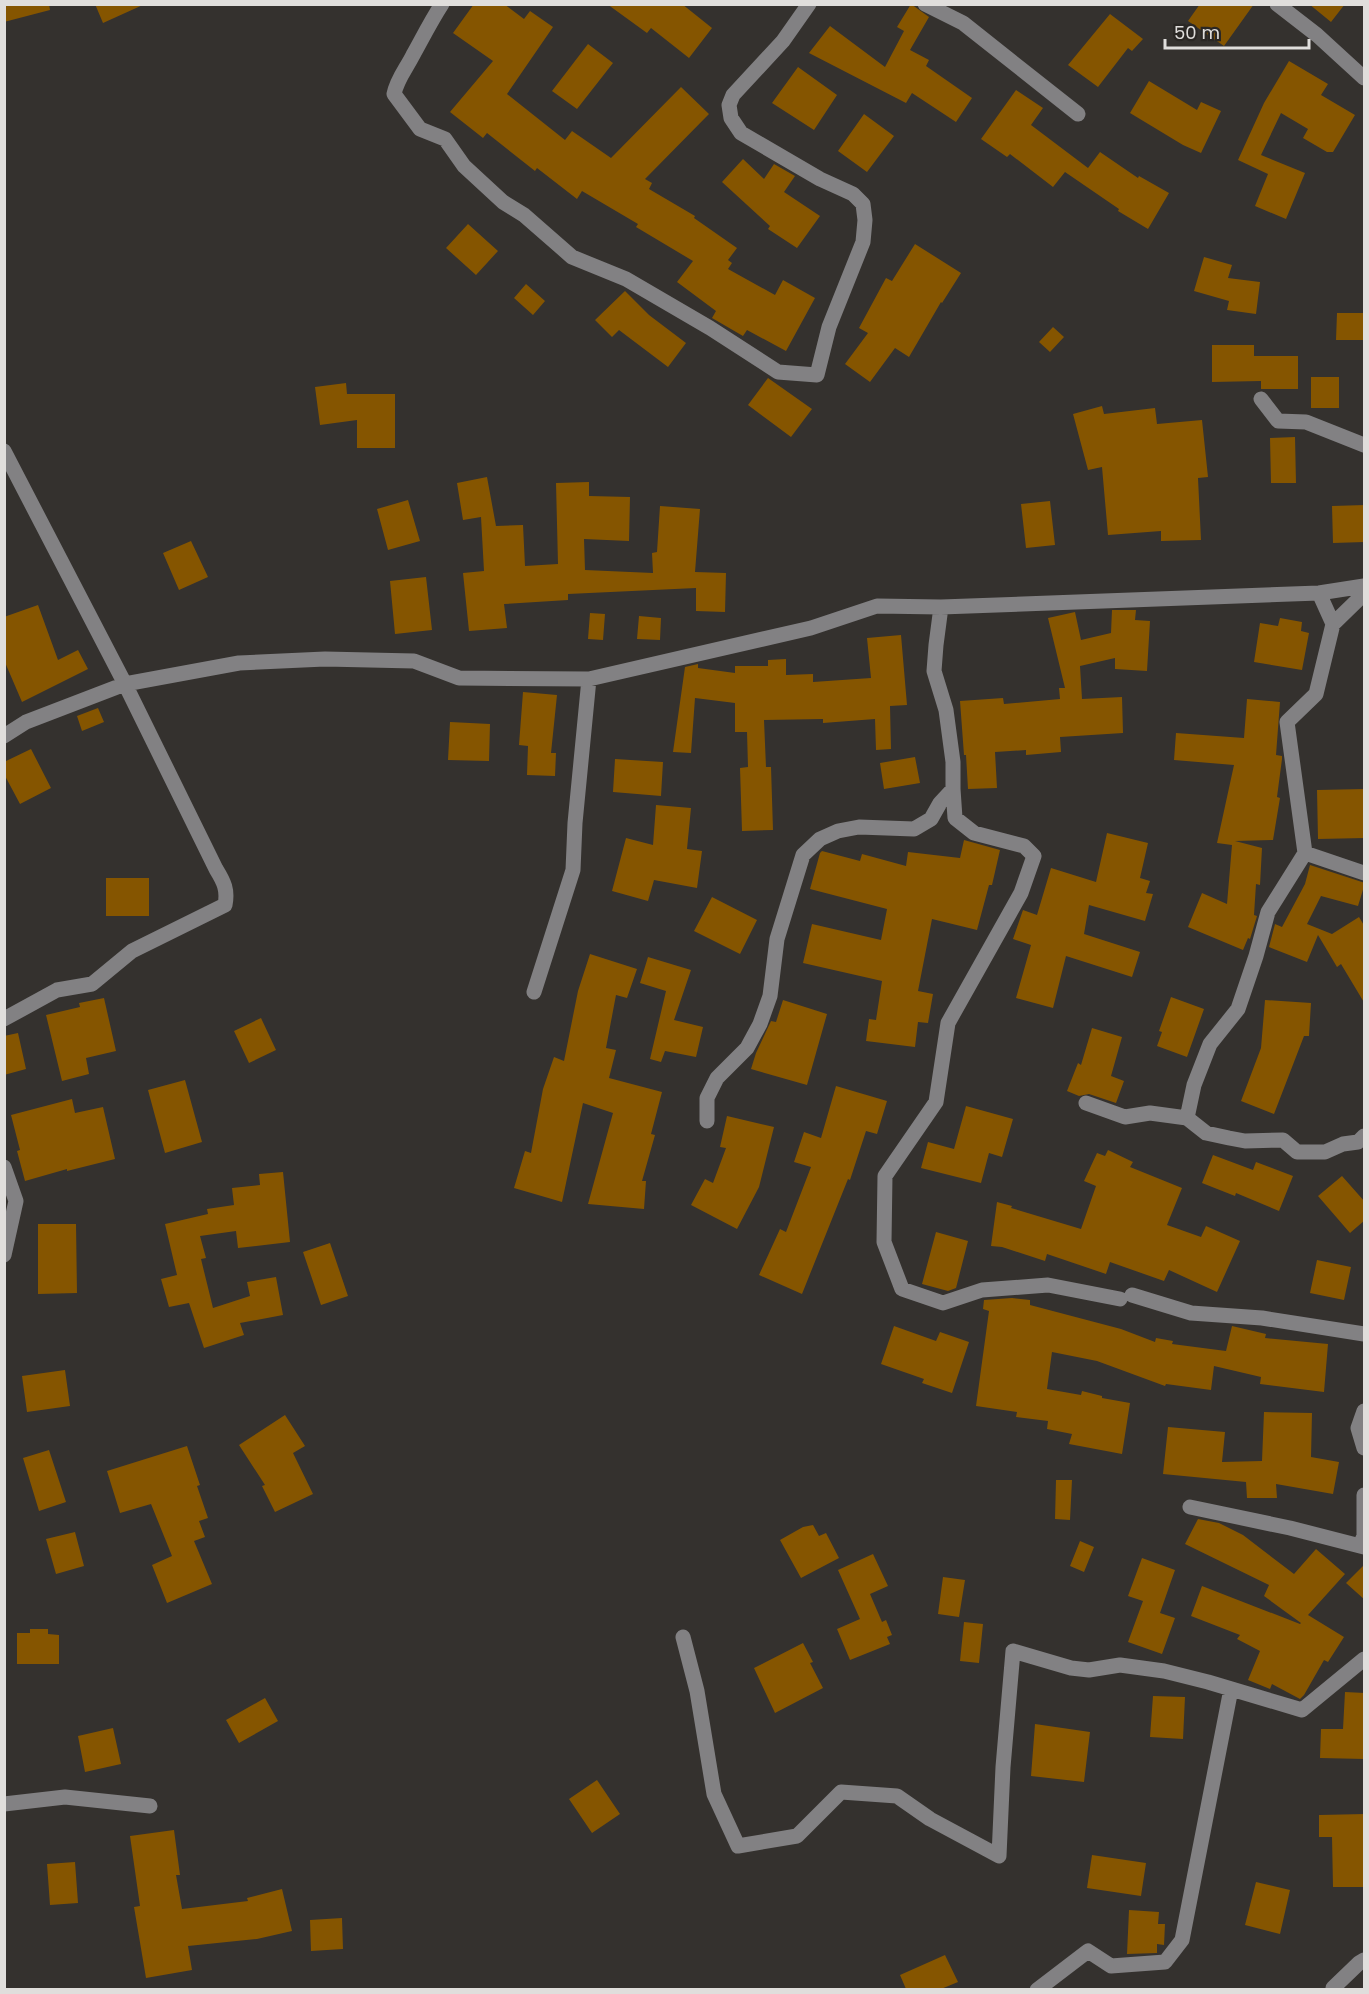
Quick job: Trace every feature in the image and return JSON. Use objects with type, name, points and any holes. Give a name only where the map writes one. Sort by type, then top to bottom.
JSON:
[{"type":"street","points":[[442,4],[426,27],[413,56],[397,81],[394,94],[420,129],[445,139],[464,166],[503,202],[524,215],[572,257],[626,279],[710,328],[778,372],[817,375],[829,327],[863,242],[866,220],[863,204],[853,194],[820,179],[741,133],[731,117],[729,105],[733,95],[783,41],[809,4]]},
{"type":"street","points":[[925,4],[963,23],[1078,114]]},
{"type":"street","points":[[1277,4],[1317,35],[1365,78]]},
{"type":"street","points":[[1261,399],[1278,421],[1306,422],[1365,445]]},
{"type":"street","points":[[4,451],[125,684],[223,881],[227,894],[225,905],[132,951],[92,984],[57,990],[4,1019]]},
{"type":"street","points":[[4,736],[26,722],[125,684],[239,663],[325,659],[414,661],[459,678],[589,679],[811,628],[877,606],[941,608],[1319,593],[1365,586]]},
{"type":"street","points":[[1319,593],[1333,624]]},
{"type":"street","points":[[1187,1118],[1194,1085],[1210,1044],[1238,1009],[1268,912],[1305,853],[1287,722],[1316,694],[1333,624],[1365,594]]},
{"type":"street","points":[[941,608],[934,671],[946,710],[953,762],[955,818],[974,833],[1024,846],[1034,856],[1021,893],[948,1023],[936,1102],[885,1176],[884,1242],[903,1289],[943,1303],[982,1290],[1048,1285],[1126,1297],[1191,1313],[1262,1318],[1365,1334]]},
{"type":"street","points":[[534,992],[573,870],[575,823],[589,679]]},
{"type":"street","points":[[707,1121],[707,1098],[717,1078],[747,1048],[760,1024],[770,996],[777,939],[803,855],[820,839],[838,831],[859,827],[914,829],[931,819],[940,803],[953,789]]},
{"type":"street","points":[[1305,853],[1365,873]]},
{"type":"street","points":[[1086,1103],[1125,1117],[1150,1113],[1187,1118],[1206,1133],[1245,1141],[1283,1140],[1297,1152],[1325,1152],[1343,1144],[1358,1142],[1365,1136]]},
{"type":"street","points":[[4,1167],[16,1202],[4,1255]]},
{"type":"street","points":[[1365,1412],[1358,1428],[1365,1448]]},
{"type":"street","points":[[1190,1507],[1362,1546],[1365,1495]]},
{"type":"street","points":[[683,1637],[697,1691],[714,1794],[738,1846],[797,1836],[841,1792],[897,1796],[930,1819],[999,1856],[1003,1767],[1013,1652],[1071,1668],[1089,1670],[1120,1665],[1164,1671],[1302,1710],[1365,1659]]},
{"type":"street","points":[[1037,1989],[1088,1951],[1111,1966],[1165,1962],[1182,1940],[1231,1689]]},
{"type":"street","points":[[4,1804],[65,1797],[150,1806]]},
{"type":"street","points":[[1333,1988],[1365,1960]]},
{"type":"building","points":[[4,4],[49,4],[50,10],[4,22]]},
{"type":"building","points":[[95,4],[145,4],[103,23]]},
{"type":"building","points":[[474,4],[504,4],[524,19],[530,11],[553,27],[507,94],[565,140],[572,131],[611,158],[681,87],[709,114],[645,179],[652,183],[649,189],[695,216],[694,218],[737,248],[728,260],[732,263],[728,269],[775,295],[783,280],[815,298],[786,351],[747,330],[743,336],[712,318],[716,311],[677,282],[693,261],[636,227],[638,224],[582,191],[577,199],[537,168],[535,171],[487,133],[483,138],[450,112],[493,61],[453,33]]},
{"type":"building","points":[[607,4],[682,4],[712,28],[689,58],[651,28],[647,33]]},
{"type":"building","points":[[911,4],[929,17],[910,50],[929,60],[926,66],[972,98],[956,122],[912,93],[906,103],[809,53],[830,26],[885,67],[904,31],[897,27]]},
{"type":"building","points":[[1200,4],[1254,4],[1224,46],[1188,21]]},
{"type":"building","points":[[1309,4],[1345,4],[1331,22]]},
{"type":"building","points":[[1110,14],[1143,39],[1132,51],[1128,48],[1098,87],[1068,65]]},
{"type":"building","points":[[588,44],[613,63],[577,109],[552,91]]},
{"type":"building","points":[[1289,61],[1328,84],[1321,95],[1355,115],[1333,152],[1327,152],[1303,138],[1308,129],[1281,113],[1261,155],[1305,173],[1286,219],[1255,206],[1268,174],[1238,160],[1264,103]]},
{"type":"building","points":[[798,67],[837,95],[814,130],[772,103]]},
{"type":"building","points":[[1149,81],[1197,110],[1201,102],[1221,111],[1201,153],[1183,145],[1130,113]]},
{"type":"building","points":[[1016,90],[1043,108],[1031,125],[1088,168],[1100,152],[1138,178],[1139,176],[1169,193],[1148,229],[1118,211],[1119,209],[1065,172],[1053,187],[1010,154],[1007,157],[981,139]]},
{"type":"building","points":[[864,114],[894,136],[867,172],[838,151]]},
{"type":"building","points":[[743,159],[764,179],[774,164],[795,176],[784,192],[820,216],[797,248],[768,229],[770,226],[722,182]]},
{"type":"building","points":[[468,224],[498,251],[476,275],[446,248]]},
{"type":"building","points":[[915,244],[961,273],[909,357],[895,348],[870,382],[845,364],[868,333],[859,328],[886,278],[892,281]]},
{"type":"building","points":[[1204,257],[1232,265],[1228,278],[1260,282],[1256,314],[1227,310],[1229,301],[1194,291]]},
{"type":"building","points":[[526,284],[545,301],[533,315],[514,298]]},
{"type":"building","points":[[625,291],[649,315],[686,343],[668,367],[619,330],[612,337],[595,320]]},
{"type":"building","points":[[1337,313],[1365,313],[1365,340],[1336,340]]},
{"type":"building","points":[[1053,327],[1064,337],[1050,352],[1039,342]]},
{"type":"building","points":[[1212,345],[1254,345],[1254,356],[1298,356],[1298,389],[1261,389],[1261,381],[1212,382]]},
{"type":"building","points":[[1311,377],[1339,377],[1339,408],[1311,408]]},
{"type":"building","points":[[768,378],[812,409],[791,437],[748,405]]},
{"type":"building","points":[[346,383],[347,394],[395,394],[395,448],[357,448],[357,420],[320,425],[315,387]]},
{"type":"building","points":[[1102,406],[1104,414],[1155,408],[1157,424],[1202,420],[1208,477],[1198,478],[1201,540],[1161,541],[1161,531],[1108,535],[1102,467],[1088,470],[1073,414]]},
{"type":"building","points":[[1295,437],[1296,483],[1271,483],[1270,438]]},
{"type":"building","points":[[487,477],[496,526],[523,525],[525,566],[558,564],[556,483],[589,482],[589,496],[630,497],[629,541],[584,539],[585,570],[653,573],[652,553],[657,552],[660,506],[700,509],[695,572],[726,573],[725,612],[696,611],[696,588],[568,594],[568,600],[504,604],[507,628],[469,631],[463,573],[484,571],[481,517],[463,520],[457,483]]},
{"type":"building","points":[[408,500],[420,541],[388,550],[377,509]]},
{"type":"building","points":[[1050,501],[1055,545],[1026,548],[1021,504]]},
{"type":"building","points":[[1365,505],[1365,542],[1333,543],[1332,506]]},
{"type":"building","points":[[191,541],[208,577],[179,590],[163,553]]},
{"type":"building","points":[[426,577],[432,630],[395,634],[390,581]]},
{"type":"building","points":[[38,605],[58,660],[78,650],[88,669],[22,702],[4,660],[4,617]]},
{"type":"building","points":[[1112,610],[1136,610],[1135,620],[1150,621],[1147,671],[1115,669],[1115,658],[1080,666],[1082,699],[1122,697],[1123,733],[1060,737],[1061,752],[1026,755],[1026,750],[995,752],[997,788],[968,789],[960,701],[1003,698],[1004,704],[1060,699],[1059,688],[1065,688],[1048,618],[1075,612],[1081,640],[1111,633]]},
{"type":"building","points":[[590,613],[605,614],[603,640],[588,639]]},
{"type":"building","points":[[639,616],[661,618],[660,640],[637,639]]},
{"type":"building","points":[[1280,618],[1302,622],[1301,631],[1309,633],[1302,670],[1254,662],[1260,623],[1278,626]]},
{"type":"building","points":[[901,635],[907,705],[890,706],[891,749],[876,750],[875,719],[823,723],[823,719],[764,720],[766,767],[771,767],[773,830],[742,831],[740,768],[748,767],[747,732],[735,732],[735,703],[695,698],[691,753],[673,752],[685,667],[698,664],[698,668],[735,673],[735,666],[768,666],[768,660],[786,659],[786,675],[813,674],[813,682],[871,678],[867,638]]},
{"type":"building","points":[[523,692],[557,695],[551,753],[556,753],[555,776],[527,775],[528,746],[519,745]]},
{"type":"building","points":[[1247,699],[1280,702],[1276,755],[1282,756],[1282,759],[1277,797],[1280,798],[1273,840],[1235,841],[1262,848],[1260,885],[1256,884],[1254,915],[1257,916],[1250,939],[1248,938],[1243,950],[1188,927],[1202,893],[1227,904],[1232,845],[1217,843],[1234,765],[1174,760],[1176,733],[1244,738]]},
{"type":"building","points":[[98,708],[104,722],[82,731],[77,716]]},
{"type":"building","points":[[450,722],[490,724],[489,761],[448,760]]},
{"type":"building","points":[[31,749],[51,788],[20,804],[4,774],[4,762]]},
{"type":"building","points":[[915,757],[920,783],[884,789],[880,763]]},
{"type":"building","points":[[615,759],[663,762],[661,796],[613,792]]},
{"type":"building","points":[[1365,789],[1365,838],[1318,839],[1317,790]]},
{"type":"building","points":[[656,805],[691,808],[687,849],[702,851],[697,888],[654,880],[648,901],[612,891],[626,838],[653,845]]},
{"type":"building","points":[[1107,833],[1148,843],[1140,878],[1150,881],[1146,893],[1153,894],[1145,921],[1089,905],[1084,934],[1140,952],[1132,977],[1066,956],[1053,1008],[1016,998],[1031,945],[1013,939],[1023,910],[1037,915],[1051,868],[1096,882]]},
{"type":"building","points":[[964,840],[1000,850],[992,885],[989,885],[977,930],[932,919],[918,991],[933,994],[928,1023],[918,1022],[915,1047],[866,1041],[869,1019],[876,1020],[882,981],[803,963],[812,924],[881,940],[887,909],[810,889],[820,853],[822,851],[860,861],[862,854],[906,866],[908,852],[960,858]]},
{"type":"building","points":[[1310,865],[1365,883],[1358,906],[1321,896],[1307,924],[1332,934],[1359,917],[1365,927],[1365,1004],[1341,964],[1337,967],[1318,935],[1307,962],[1269,947],[1275,924],[1282,927],[1305,884]]},
{"type":"building","points":[[106,878],[149,878],[149,916],[106,916]]},
{"type":"building","points":[[712,897],[757,920],[740,954],[694,931]]},
{"type":"building","points":[[590,954],[637,969],[627,998],[616,995],[606,1048],[616,1050],[609,1078],[662,1092],[651,1134],[655,1135],[642,1181],[646,1181],[644,1209],[588,1204],[613,1113],[583,1103],[562,1202],[514,1188],[525,1151],[531,1153],[543,1089],[554,1057],[564,1061],[578,991]]},
{"type":"building","points":[[648,957],[691,970],[674,1020],[703,1027],[696,1057],[665,1051],[661,1062],[650,1059],[666,991],[640,983]]},
{"type":"building","points":[[1171,997],[1204,1009],[1187,1057],[1157,1046],[1162,1032],[1159,1031]]},
{"type":"building","points":[[104,998],[116,1051],[86,1058],[89,1074],[62,1081],[46,1015],[80,1007],[79,1003]]},
{"type":"building","points":[[783,1000],[827,1014],[807,1085],[751,1069],[771,1021],[776,1022]]},
{"type":"building","points":[[1265,1000],[1311,1003],[1309,1036],[1304,1036],[1274,1114],[1241,1101],[1261,1048]]},
{"type":"building","points":[[261,1018],[276,1050],[249,1063],[234,1031]]},
{"type":"building","points":[[1092,1028],[1122,1037],[1111,1076],[1124,1081],[1116,1103],[1089,1094],[1079,1096],[1067,1091],[1078,1063],[1081,1065]]},
{"type":"building","points":[[18,1033],[26,1069],[4,1075],[4,1036]]},
{"type":"building","points":[[185,1080],[202,1142],[165,1153],[148,1090]]},
{"type":"building","points":[[836,1086],[887,1101],[877,1134],[866,1131],[850,1180],[848,1179],[802,1294],[759,1275],[780,1229],[786,1232],[811,1167],[794,1162],[804,1132],[821,1138]]},
{"type":"building","points":[[72,1099],[75,1113],[103,1107],[115,1159],[25,1181],[11,1115]]},
{"type":"building","points":[[966,1106],[1013,1119],[1002,1157],[989,1153],[981,1183],[921,1168],[928,1142],[954,1149]]},
{"type":"building","points":[[727,1116],[774,1127],[759,1187],[737,1229],[691,1205],[705,1179],[713,1183],[726,1148],[720,1147]]},
{"type":"building","points":[[1108,1150],[1133,1162],[1130,1167],[1182,1188],[1167,1225],[1201,1237],[1206,1226],[1240,1241],[1217,1292],[1169,1270],[1164,1281],[1110,1262],[1106,1274],[1047,1254],[1045,1261],[1002,1247],[991,1246],[997,1202],[1081,1229],[1096,1186],[1084,1181],[1097,1153],[1105,1156]]},
{"type":"building","points":[[1213,1155],[1253,1170],[1256,1162],[1293,1176],[1279,1211],[1236,1193],[1235,1196],[1202,1183]]},
{"type":"building","points":[[283,1172],[290,1242],[238,1248],[236,1231],[200,1236],[206,1258],[201,1259],[213,1308],[250,1296],[247,1282],[276,1277],[283,1315],[240,1323],[244,1335],[204,1348],[189,1303],[169,1307],[161,1279],[177,1275],[165,1224],[208,1214],[207,1209],[234,1205],[232,1188],[260,1185],[259,1174]]},
{"type":"building","points":[[1342,1176],[1365,1202],[1365,1220],[1350,1233],[1318,1196]]},
{"type":"building","points":[[38,1224],[76,1224],[77,1293],[38,1294]]},
{"type":"building","points":[[936,1232],[968,1241],[956,1288],[948,1291],[922,1284]]},
{"type":"building","points":[[330,1243],[348,1296],[321,1305],[303,1252]]},
{"type":"building","points":[[1317,1260],[1351,1267],[1344,1300],[1310,1293]]},
{"type":"building","points":[[1012,1298],[1030,1300],[1030,1305],[1121,1329],[1155,1342],[1156,1338],[1173,1341],[1172,1344],[1226,1351],[1232,1326],[1266,1334],[1265,1338],[1328,1344],[1324,1392],[1260,1384],[1261,1377],[1214,1366],[1211,1390],[1166,1384],[1165,1386],[1097,1361],[1052,1352],[1047,1389],[1081,1395],[1082,1391],[1102,1396],[1102,1398],[1130,1403],[1122,1454],[1069,1444],[1072,1434],[1047,1429],[1048,1421],[1016,1417],[1017,1412],[976,1406],[989,1311],[983,1309],[984,1300]]},
{"type":"building","points":[[894,1326],[936,1341],[940,1332],[969,1342],[952,1393],[922,1383],[924,1379],[881,1364]]},
{"type":"building","points":[[65,1370],[70,1406],[27,1412],[22,1376]]},
{"type":"building","points":[[1264,1412],[1312,1413],[1311,1457],[1339,1462],[1333,1494],[1276,1484],[1277,1498],[1247,1498],[1246,1482],[1163,1474],[1168,1427],[1225,1432],[1222,1462],[1262,1461]]},
{"type":"building","points":[[285,1415],[305,1446],[293,1453],[313,1494],[275,1512],[262,1486],[265,1485],[239,1445]]},
{"type":"building","points":[[187,1446],[208,1518],[199,1521],[205,1537],[194,1541],[212,1584],[167,1603],[152,1565],[172,1556],[151,1504],[120,1513],[107,1471]]},
{"type":"building","points":[[49,1450],[66,1502],[39,1511],[23,1458]]},
{"type":"building","points":[[1056,1480],[1072,1480],[1070,1520],[1055,1519]]},
{"type":"building","points":[[1198,1519],[1219,1523],[1243,1535],[1294,1574],[1316,1549],[1345,1574],[1308,1615],[1344,1637],[1328,1662],[1324,1660],[1300,1699],[1272,1684],[1270,1689],[1248,1680],[1260,1651],[1237,1639],[1240,1635],[1191,1616],[1202,1586],[1301,1623],[1264,1596],[1269,1585],[1185,1544]]},
{"type":"building","points":[[813,1525],[819,1536],[826,1533],[839,1558],[801,1578],[780,1540],[803,1527]]},
{"type":"building","points":[[75,1532],[84,1566],[56,1574],[46,1539]]},
{"type":"building","points":[[1080,1541],[1094,1547],[1084,1572],[1070,1566]]},
{"type":"building","points":[[873,1554],[888,1586],[870,1594],[882,1622],[886,1620],[892,1635],[887,1637],[890,1644],[850,1660],[837,1629],[860,1619],[838,1570]]},
{"type":"building","points":[[1142,1558],[1175,1570],[1160,1613],[1175,1618],[1162,1654],[1128,1642],[1143,1601],[1128,1596]]},
{"type":"building","points":[[1365,1564],[1365,1600],[1346,1583]]},
{"type":"building","points":[[943,1577],[965,1580],[959,1617],[938,1614]]},
{"type":"building","points":[[964,1622],[983,1624],[979,1663],[960,1661]]},
{"type":"building","points":[[30,1629],[48,1629],[48,1634],[59,1635],[59,1664],[17,1664],[17,1633],[30,1633]]},
{"type":"building","points":[[803,1643],[823,1688],[775,1713],[754,1668]]},
{"type":"building","points":[[1345,1692],[1365,1693],[1365,1759],[1320,1758],[1321,1729],[1343,1729]]},
{"type":"building","points":[[1153,1696],[1185,1697],[1183,1739],[1150,1737]]},
{"type":"building","points":[[265,1698],[278,1721],[239,1743],[226,1720]]},
{"type":"building","points":[[1035,1724],[1090,1732],[1084,1782],[1031,1776]]},
{"type":"building","points":[[113,1728],[121,1764],[85,1772],[78,1736]]},
{"type":"building","points":[[597,1780],[620,1814],[592,1833],[569,1799]]},
{"type":"building","points":[[1365,1814],[1365,1887],[1333,1887],[1332,1837],[1319,1837],[1319,1815]]},
{"type":"building","points":[[174,1830],[180,1875],[176,1875],[182,1909],[248,1901],[247,1898],[282,1889],[292,1931],[257,1939],[188,1946],[192,1970],[146,1978],[134,1907],[140,1906],[130,1836]]},
{"type":"building","points":[[1092,1855],[1146,1863],[1141,1896],[1087,1888]]},
{"type":"building","points":[[75,1862],[78,1903],[50,1905],[47,1864]]},
{"type":"building","points":[[1256,1882],[1290,1890],[1280,1934],[1245,1925]]},
{"type":"building","points":[[1129,1910],[1159,1912],[1158,1924],[1165,1924],[1164,1945],[1157,1944],[1157,1953],[1127,1954]]},
{"type":"building","points":[[342,1918],[343,1949],[311,1951],[310,1920]]},
{"type":"building","points":[[945,1955],[958,1982],[941,1989],[906,1989],[900,1975]]}]
